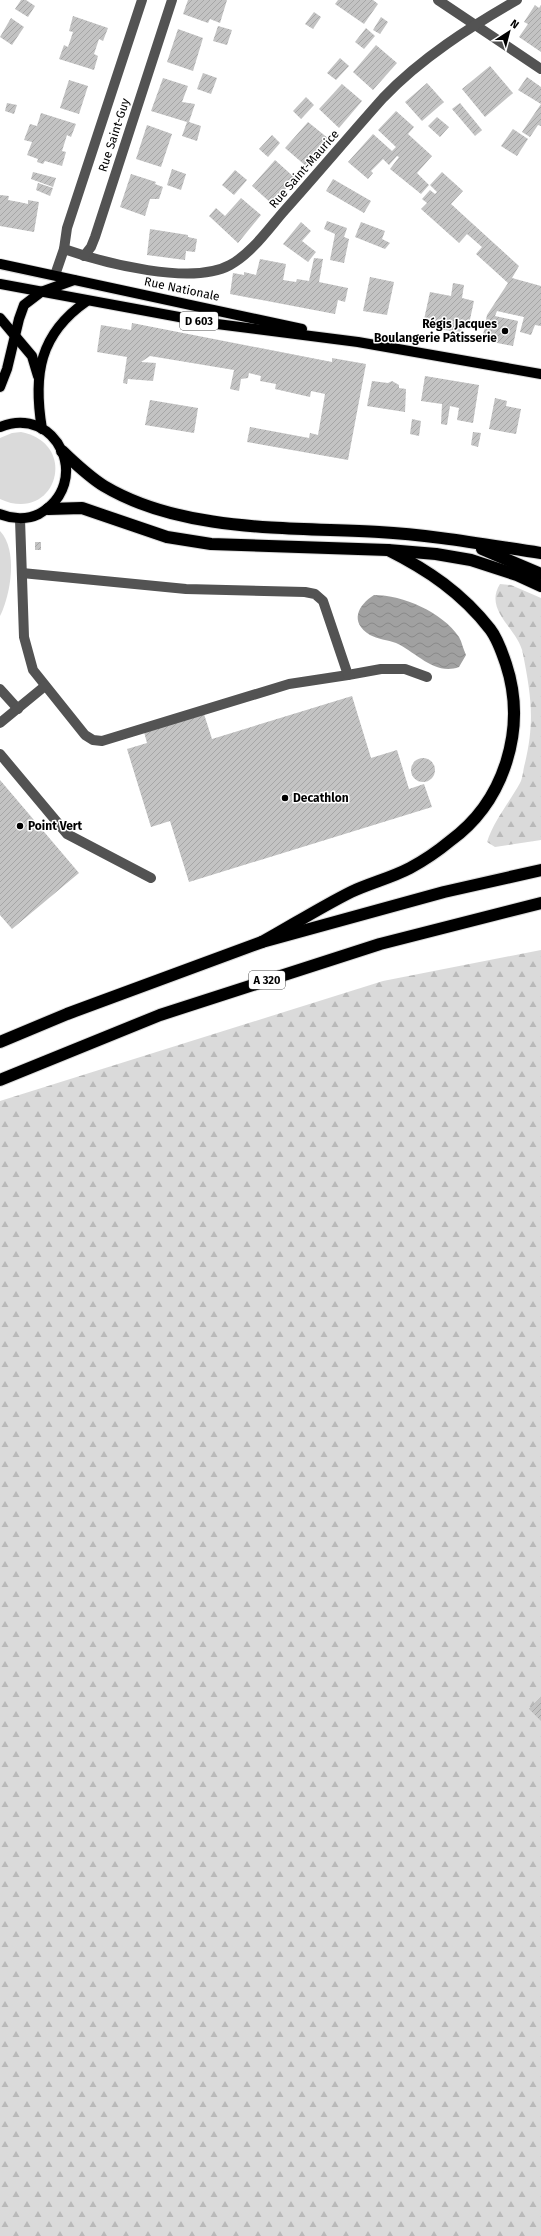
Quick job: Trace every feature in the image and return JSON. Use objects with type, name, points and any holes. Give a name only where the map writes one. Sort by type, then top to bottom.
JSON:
[{"type":"highway","points":[[62,451],[104,486],[136,501],[175,514],[247,525],[398,533],[541,553]]},
{"type":"highway","points":[[48,508],[82,508],[167,537],[211,544],[388,550],[436,554],[471,560],[517,575],[541,586]]},
{"type":"highway","points":[[462,541],[541,574]]},
{"type":"highway","points":[[262,942],[352,892],[410,868],[451,841],[484,809],[504,771],[515,727],[514,704],[511,680],[503,654],[491,630],[469,604],[437,576],[388,550]]},
{"type":"highway","points":[[0,1042],[67,1014],[262,942],[444,892],[541,870]]},
{"type":"highway","name":"A 320","points":[[0,1080],[160,1015],[380,944],[541,903]]},
{"type":"main road","name":"Rue Nationale","points":[[0,264],[358,342],[541,374]]},
{"type":"main road","points":[[0,387],[7,369],[15,334],[24,305],[41,292],[77,280]]},
{"type":"main road","name":"Rue Nationale","points":[[0,284],[217,324],[358,342]]},
{"type":"main road","points":[[42,429],[38,403],[38,376],[46,348],[53,334],[70,314],[87,301]]},
{"type":"main road","points":[[0,318],[32,356],[38,376]]},
{"type":"main road","points":[[0,427],[15,423],[29,424],[42,429],[50,435],[62,451],[66,463],[66,476],[60,494],[48,508],[35,516],[20,519],[0,514]]},
{"type":"street","name":"Rue Saint-Guy","points":[[55,275],[64,249],[67,228],[142,0]]},
{"type":"street","name":"Rue Saint-Guy","points":[[84,256],[91,247],[95,237],[172,0]]},
{"type":"street","points":[[438,0],[541,69]]},
{"type":"street","name":"Rue Saint-Maurice","points":[[84,256],[119,265],[182,274],[199,274],[230,266],[266,233],[398,83],[476,25],[517,0]]},
{"type":"street","points":[[64,249],[84,256]]},
{"type":"street","points":[[20,519],[24,637],[33,670],[85,735],[93,740],[102,741],[289,684],[381,669],[405,669],[427,678]]},
{"type":"street","points":[[22,573],[186,589],[305,592],[315,594],[323,601],[348,675]]},
{"type":"street","points":[[0,723],[45,686]]},
{"type":"street","points":[[0,689],[18,709]]},
{"type":"street","points":[[0,754],[67,834],[151,878]]},
{"type":"green space","points":[[21,432],[40,439],[51,451],[55,465],[54,480],[47,492],[35,501],[19,504],[0,499],[0,438],[12,433]]},
{"type":"green space","points":[[0,531],[6,539],[9,549],[11,572],[7,596],[0,616]]},
{"type":"green space","points":[[500,584],[511,585],[541,598],[541,840],[495,847],[487,842],[498,819],[521,781],[528,748],[531,721],[530,695],[523,654],[520,645],[504,620],[496,603],[496,594]]},
{"type":"green space","points":[[541,950],[541,2236],[0,2236],[0,1101],[383,981]]},
{"type":"water","points":[[374,595],[397,598],[409,602],[443,620],[459,637],[466,655],[459,667],[450,669],[434,666],[396,643],[370,635],[363,630],[358,619],[358,614],[368,599]]},
{"type":"building","points":[[21,0],[26,0],[35,6],[28,17],[15,9]]},
{"type":"building","points":[[188,0],[227,0],[220,23],[210,19],[208,23],[183,14]]},
{"type":"building","points":[[338,0],[373,0],[378,4],[364,24],[335,4]]},
{"type":"building","points":[[535,5],[539,8],[541,5],[541,52],[519,37],[528,24],[524,22]]},
{"type":"building","points":[[314,12],[321,17],[313,29],[305,24]]},
{"type":"building","points":[[73,16],[108,28],[103,41],[99,39],[94,54],[98,56],[94,70],[59,59],[64,45],[68,47],[73,32],[69,31]]},
{"type":"building","points":[[381,17],[388,22],[380,34],[373,30]]},
{"type":"building","points":[[11,18],[24,27],[12,45],[0,37]]},
{"type":"building","points":[[218,26],[232,30],[227,45],[213,41]]},
{"type":"building","points":[[366,28],[375,36],[364,49],[355,42]]},
{"type":"building","points":[[178,29],[203,38],[193,71],[167,62]]},
{"type":"building","points":[[376,45],[397,63],[373,90],[353,72]]},
{"type":"building","points":[[340,58],[349,66],[336,80],[327,73]]},
{"type":"building","points":[[490,66],[513,93],[485,117],[462,89]]},
{"type":"building","points":[[203,73],[217,78],[211,94],[197,89]]},
{"type":"building","points":[[527,77],[541,87],[541,104],[518,90]]},
{"type":"building","points":[[163,78],[188,86],[182,102],[195,104],[189,122],[201,126],[197,141],[182,136],[187,122],[151,111]]},
{"type":"building","points":[[69,80],[88,86],[79,114],[60,108]]},
{"type":"building","points":[[427,83],[444,102],[422,121],[405,102]]},
{"type":"building","points":[[342,84],[362,101],[339,128],[319,109]]},
{"type":"building","points":[[306,97],[314,105],[301,119],[293,111]]},
{"type":"building","points":[[7,103],[17,105],[14,114],[5,111]]},
{"type":"building","points":[[460,103],[482,130],[475,136],[452,109]]},
{"type":"building","points":[[541,104],[541,126],[538,125],[530,137],[522,132]]},
{"type":"building","points":[[396,111],[414,127],[408,134],[432,156],[417,173],[429,185],[421,194],[390,169],[399,157],[397,156],[389,165],[383,159],[371,171],[373,173],[368,179],[348,162],[373,134],[392,151],[396,147],[378,130]]},
{"type":"building","points":[[41,113],[76,124],[71,137],[67,135],[62,151],[66,152],[62,166],[45,161],[43,164],[37,162],[38,159],[27,155],[32,142],[24,140],[30,124],[37,126]]},
{"type":"building","points":[[437,117],[449,127],[440,137],[428,126]]},
{"type":"building","points":[[308,122],[329,139],[306,166],[285,148]]},
{"type":"building","points":[[147,125],[172,134],[161,167],[136,159]]},
{"type":"building","points":[[513,129],[528,139],[517,156],[501,146]]},
{"type":"building","points":[[272,135],[280,143],[268,157],[259,149]]},
{"type":"building","points":[[275,160],[295,178],[272,204],[252,186]]},
{"type":"building","points":[[172,169],[186,174],[181,190],[167,185]]},
{"type":"building","points":[[235,170],[247,180],[234,195],[222,185]]},
{"type":"building","points":[[33,172],[56,178],[53,187],[31,179]]},
{"type":"building","points":[[442,172],[463,191],[451,204],[519,266],[512,278],[541,286],[541,326],[535,325],[531,335],[520,332],[524,317],[497,311],[495,316],[518,321],[513,346],[482,340],[487,315],[508,283],[476,254],[482,247],[467,234],[459,243],[421,209],[427,203],[422,199],[430,190],[435,194],[437,192],[430,185]]},
{"type":"building","points":[[131,174],[156,182],[155,184],[163,187],[159,199],[150,199],[145,216],[120,207]]},
{"type":"building","points":[[333,179],[371,201],[364,213],[326,191]]},
{"type":"building","points":[[38,183],[53,188],[50,196],[36,190]]},
{"type":"building","points":[[0,195],[9,196],[8,200],[28,204],[28,200],[39,202],[34,232],[0,226]]},
{"type":"building","points":[[241,198],[261,215],[238,243],[209,216],[216,208],[225,216]]},
{"type":"building","points":[[327,221],[347,228],[344,237],[349,239],[344,263],[330,260],[335,234],[324,229]]},
{"type":"building","points":[[301,222],[311,231],[302,241],[316,252],[308,262],[283,244]]},
{"type":"building","points":[[361,222],[385,231],[382,239],[390,243],[385,249],[355,237]]},
{"type":"building","points":[[150,229],[188,235],[188,237],[197,239],[195,252],[186,251],[185,260],[147,255]]},
{"type":"building","points":[[314,258],[323,259],[319,282],[348,288],[345,302],[338,300],[335,314],[230,294],[233,273],[244,275],[244,272],[256,275],[260,259],[286,264],[283,280],[296,282],[297,279],[309,281]]},
{"type":"building","points":[[370,277],[394,282],[387,315],[363,311]]},
{"type":"building","points":[[453,283],[464,285],[462,298],[474,301],[469,324],[463,323],[461,332],[435,329],[435,327],[423,324],[430,292],[451,296]]},
{"type":"building","points":[[132,323],[332,362],[332,358],[366,364],[348,460],[247,442],[250,427],[309,438],[310,433],[318,435],[325,394],[311,391],[310,397],[275,389],[276,384],[260,381],[261,376],[249,373],[248,378],[241,379],[239,391],[230,389],[234,370],[150,356],[141,362],[156,363],[153,381],[128,379],[127,384],[123,383],[127,357],[97,352],[101,325],[131,330]]},
{"type":"building","points":[[425,376],[479,385],[473,423],[457,420],[459,408],[450,406],[447,425],[441,424],[442,404],[421,401]]},
{"type":"building","points":[[372,381],[388,383],[392,381],[399,385],[399,388],[406,389],[405,412],[367,406]]},
{"type":"building","points":[[495,398],[507,401],[506,406],[521,409],[516,434],[489,429]]},
{"type":"building","points":[[150,400],[198,408],[194,433],[145,425]]},
{"type":"building","points":[[412,419],[421,421],[419,436],[410,434]]},
{"type":"building","points":[[473,432],[481,433],[478,447],[471,445]]},
{"type":"building","points":[[35,542],[41,542],[41,550],[35,550]]},
{"type":"building","name":"Decathlon","points":[[352,696],[371,758],[397,750],[409,789],[424,784],[432,807],[189,882],[170,821],[151,827],[127,749],[147,743],[144,732],[204,714],[212,739]]},
{"type":"building","points":[[423,758],[431,762],[435,770],[431,778],[423,782],[415,778],[411,770],[415,762]]},
{"type":"building","name":"Point Vert","points":[[0,780],[79,873],[12,929],[0,915]]},
{"type":"building","points":[[541,1697],[541,1721],[529,1709]]},
{"type":"place","name":"Régis Jacques Boulangerie Pâtisserie","points":[[505,331]]},
{"type":"place","name":"Decathlon","points":[[285,798]]},
{"type":"place","name":"Point Vert","points":[[20,826]]}]
